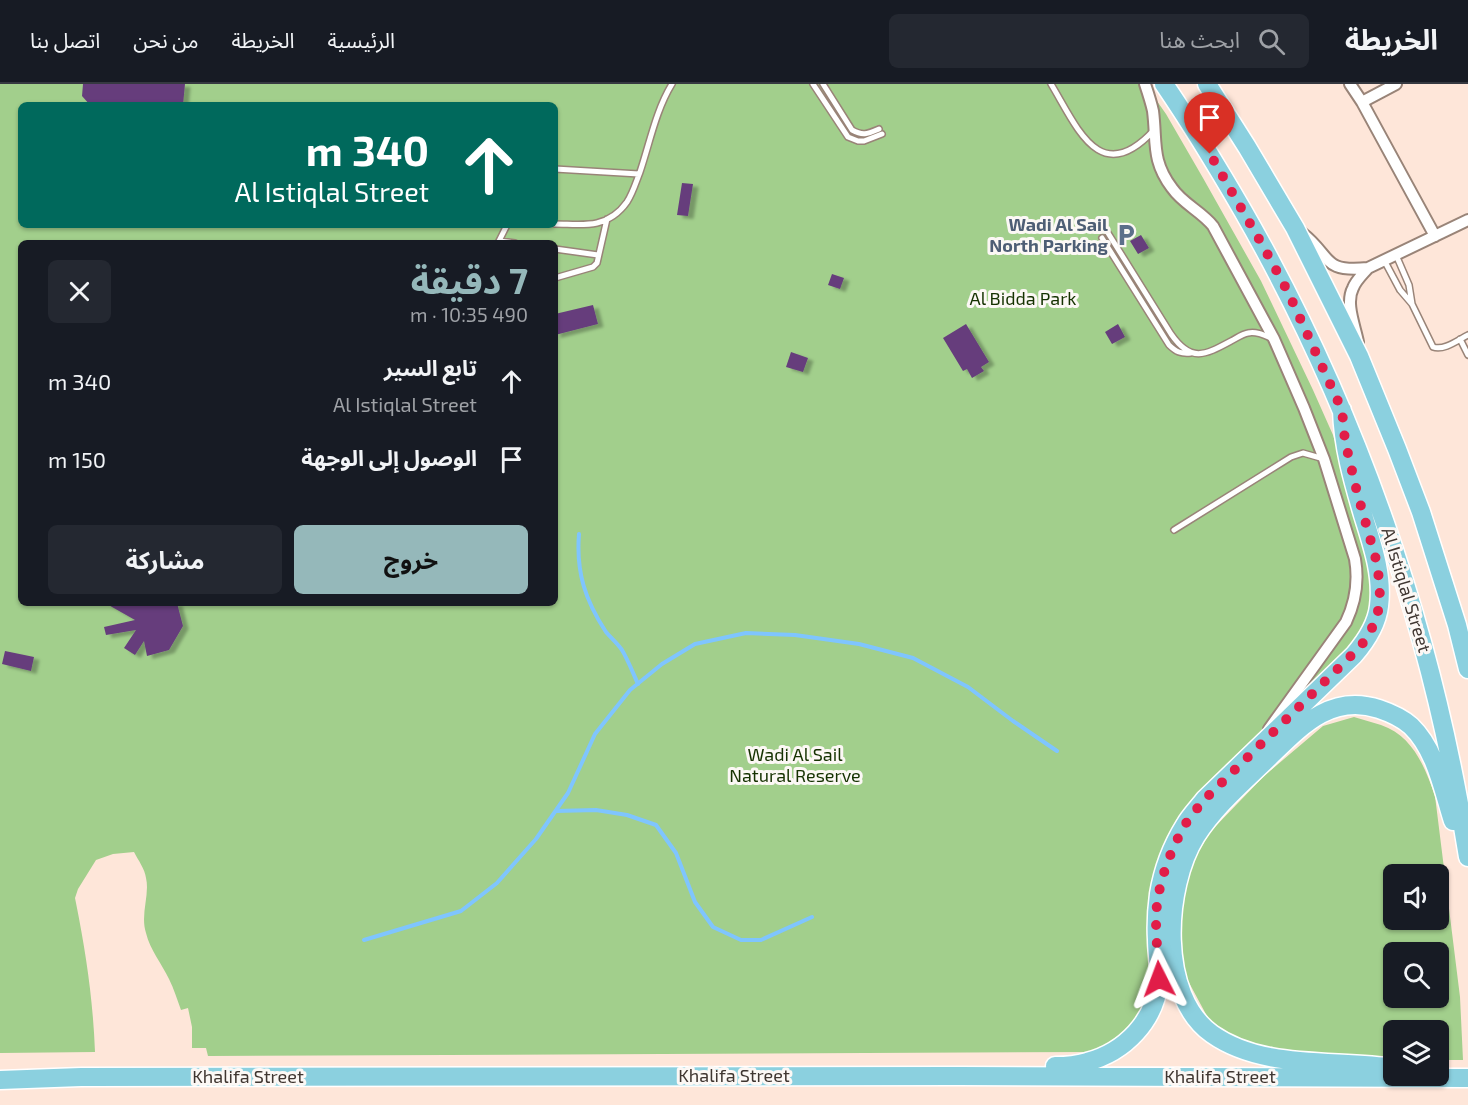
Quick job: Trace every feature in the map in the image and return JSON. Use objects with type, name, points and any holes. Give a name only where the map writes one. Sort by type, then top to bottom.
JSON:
[{"type":"main road","name":"Al Istiqlal Street","points":[[1164,84],[1220,170],[1268,255],[1306,330],[1342,410],[1377,499],[1422,641],[1447,739],[1468,857]]},
{"type":"main road","name":"Al Istiqlal Street","points":[[1207,84],[1295,228],[1359,356],[1420,512],[1468,669]]},
{"type":"main road","points":[[959,1076],[1085,1063],[1107,1055],[1135,1035],[1150,1014],[1157,992],[1159,979],[1156,915],[1162,881],[1174,847],[1186,824],[1204,800],[1361,646],[1372,628],[1379,608],[1380,588],[1377,563],[1345,441],[1342,410]]},
{"type":"main road","points":[[1456,625],[1468,644]]},
{"type":"main road","points":[[1383,1067],[1324,1063],[1245,1051],[1222,1041],[1200,1024],[1184,997],[1174,960],[1172,916],[1183,863],[1196,837],[1226,798],[1300,728],[1313,717],[1329,709],[1356,705],[1390,713],[1410,725],[1419,734],[1436,767],[1468,869]]},
{"type":"main road","name":"Khalifa Street","points":[[0,1080],[81,1077],[1383,1077]]},
{"type":"main road","name":"Khalifa Street","points":[[1449,1077],[1468,1078]]},
{"type":"street","points":[[1145,84],[1152,109],[1156,152],[1164,176],[1179,196],[1213,226],[1274,339],[1324,459],[1355,559],[1358,581],[1350,614],[1253,752]]},
{"type":"street","points":[[1350,84],[1435,236]]},
{"type":"street","points":[[1362,102],[1395,84]]},
{"type":"street","points":[[1295,228],[1310,239],[1332,264],[1353,269],[1368,268],[1468,220]]},
{"type":"street","points":[[1359,356],[1350,302],[1353,286],[1368,268]]},
{"type":"lane","points":[[558,224],[588,225],[607,219],[628,201],[662,102],[672,84]]},
{"type":"lane","points":[[813,84],[848,137],[864,141],[880,131],[859,134],[852,130],[823,84]]},
{"type":"lane","points":[[1051,84],[1086,141],[1098,151],[1109,154],[1128,150],[1142,142],[1154,130]]},
{"type":"lane","points":[[558,169],[639,174]]},
{"type":"lane","points":[[558,277],[593,267],[597,263],[607,219]]},
{"type":"lane","points":[[1108,233],[1171,334],[1180,346],[1193,353]]},
{"type":"lane","points":[[1102,238],[1174,350],[1181,353],[1205,354],[1248,333],[1257,333],[1274,339]]},
{"type":"lane","points":[[558,249],[598,255]]},
{"type":"lane","points":[[1396,255],[1409,285],[1412,304]]},
{"type":"lane","points":[[1384,260],[1400,290],[1412,304],[1433,347],[1441,348],[1468,335]]},
{"type":"lane","points":[[1460,339],[1468,355]]},
{"type":"lane","points":[[1174,530],[1291,457],[1303,453],[1324,459]]},
{"type":"green space","points":[[0,84],[1145,84],[1166,114],[1261,281],[1313,390],[1333,435],[1376,573],[1374,605],[1365,632],[1214,782],[1137,1029],[1093,1052],[208,1056],[206,1048],[192,1048],[192,1027],[188,1008],[181,1010],[171,983],[148,939],[144,926],[147,884],[143,868],[134,852],[113,854],[96,860],[75,898],[93,1014],[95,1052],[0,1053]]},
{"type":"green space","points":[[1354,717],[1392,730],[1410,745],[1427,774],[1435,796],[1443,864],[1383,864],[1383,930],[1449,930],[1449,909],[1460,997],[1463,1060],[1449,1060],[1449,1020],[1383,1020],[1383,1059],[1326,1057],[1262,1046],[1232,1038],[1208,1018],[1186,977],[1180,954],[1181,905],[1195,857],[1211,831],[1264,776],[1323,726]]},
{"type":"building","points":[[83,84],[185,84],[183,102],[87,102],[82,96]]},
{"type":"building","points":[[682,183],[693,184],[688,216],[677,215]]},
{"type":"building","points":[[1141,235],[1149,248],[1138,254],[1130,241]]},
{"type":"building","points":[[832,274],[844,278],[840,289],[828,285]]},
{"type":"building","points":[[593,305],[598,324],[558,334],[558,313]]},
{"type":"building","points":[[966,324],[989,362],[981,367],[984,371],[972,378],[967,369],[963,371],[943,338]]},
{"type":"building","points":[[1118,324],[1125,337],[1112,344],[1105,332]]},
{"type":"building","points":[[791,352],[808,358],[803,372],[786,367]]},
{"type":"building","points":[[110,606],[178,606],[183,626],[169,650],[147,656],[144,641],[135,655],[124,648],[136,630],[106,635],[104,627],[135,620]]},
{"type":"building","points":[[5,651],[34,657],[31,671],[2,664]]},
{"type":"waterway","points":[[579,534],[579,561],[587,597],[606,632],[622,650],[638,684]]},
{"type":"waterway","points":[[364,940],[461,911],[497,883],[536,839],[568,793],[595,734],[630,690],[662,664],[695,644],[746,633],[795,635],[859,644],[913,658],[968,687],[1057,751]]},
{"type":"waterway","points":[[556,811],[596,810],[627,815],[656,825],[676,853],[695,902],[713,927],[741,940],[761,940],[812,917]]},
{"type":"place","name":"Wadi Al Sail North Parking","points":[[1126,235]]},
{"type":"route","points":[[1159,979],[1156,915],[1160,892],[1165,870],[1186,824],[1204,800],[1354,655],[1372,628],[1379,608],[1380,588],[1377,563],[1345,441],[1342,410],[1288,292],[1210,154]]},
{"type":"park label","name":"Al Bidda Park","points":[[1023,299]]},
{"type":"park label","name":"Wadi Al Sail Natural Reserve","points":[[795,765]]}]
